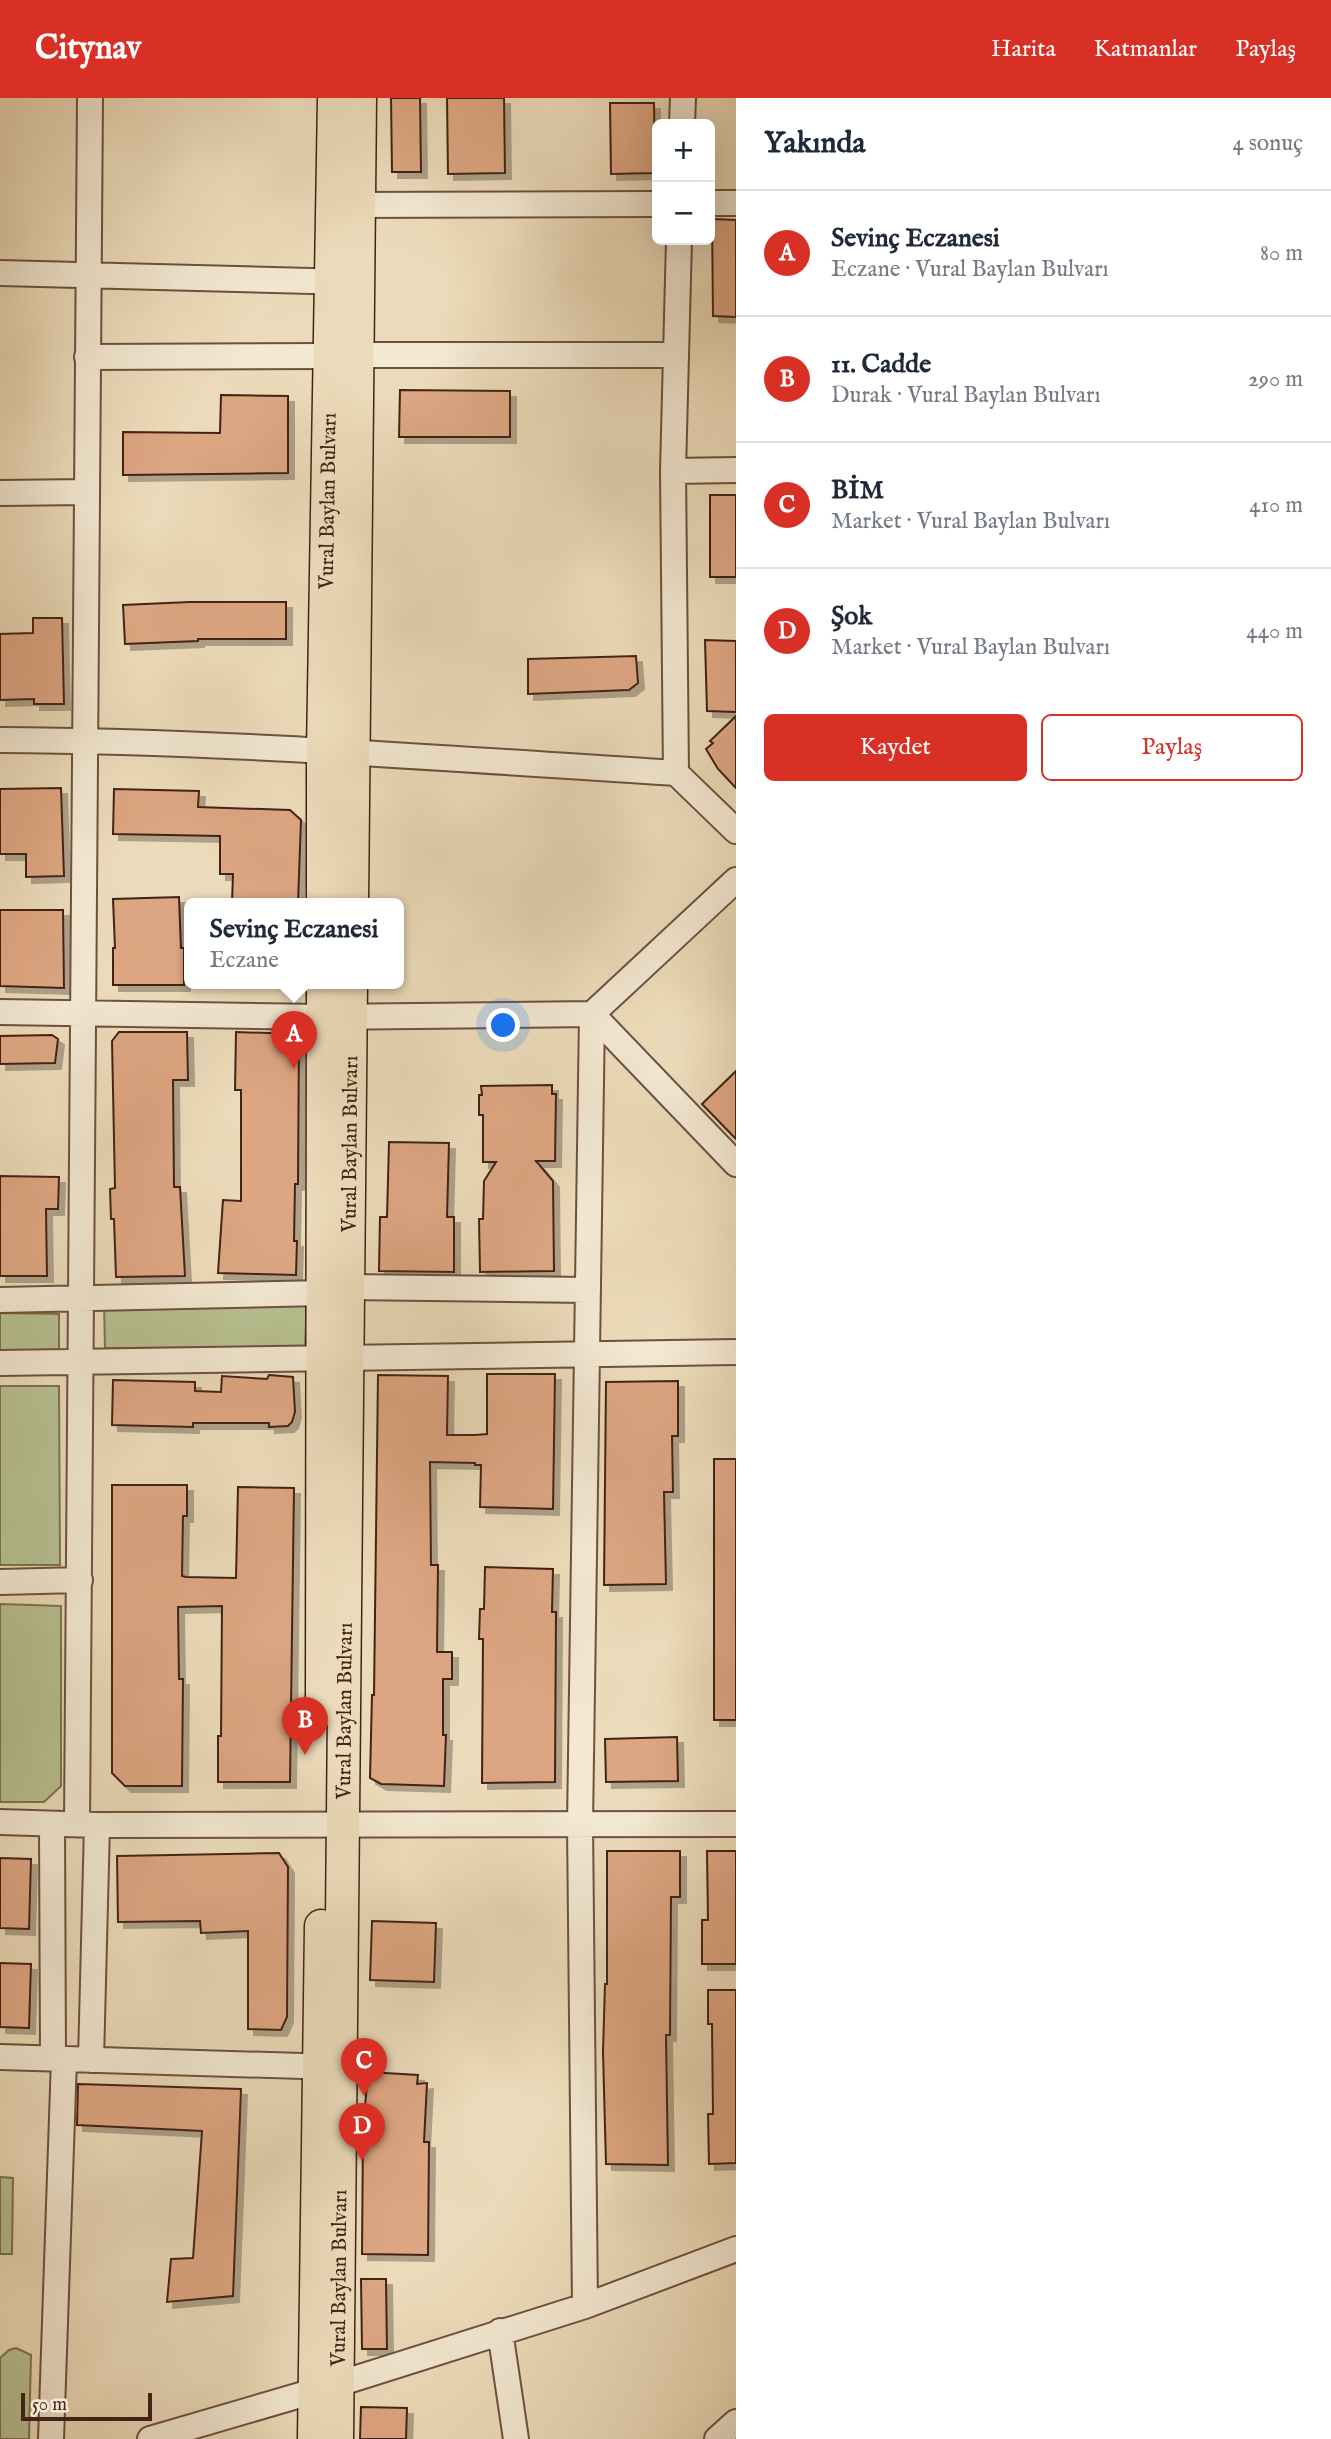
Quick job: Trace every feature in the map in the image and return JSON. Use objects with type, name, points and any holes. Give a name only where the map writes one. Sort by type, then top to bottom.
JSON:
[{"type":"main road","name":"Vural Baylan Bulvarı","points":[[323,898],[338,752],[345,205],[334,98]]},
{"type":"main road","name":"Vural Baylan Bulvarı","points":[[345,205],[360,98]]},
{"type":"main road","name":"Vural Baylan Bulvarı","points":[[338,752],[352,898]]},
{"type":"main road","name":"Vural Baylan Bulvarı","points":[[325,989],[337,1017]]},
{"type":"main road","name":"Vural Baylan Bulvarı","points":[[337,2439],[327,2387],[337,1017],[349,989]]},
{"type":"main road","name":"Vural Baylan Bulvarı","points":[[314,2439],[327,2387]]},
{"type":"street","points":[[90,98],[80,1580],[91,2060]]},
{"type":"street","points":[[682,119],[683,98]]},
{"type":"street","points":[[715,203],[736,203]]},
{"type":"street","points":[[345,205],[652,204]]},
{"type":"street","points":[[676,773],[673,471],[679,245]]},
{"type":"street","points":[[0,273],[344,282]]},
{"type":"street","points":[[87,358],[676,355]]},
{"type":"street","points":[[673,471],[736,470]]},
{"type":"street","points":[[0,493],[86,492]]},
{"type":"street","points":[[0,740],[338,752],[676,773],[736,831]]},
{"type":"street","points":[[0,1012],[82,1011],[337,1017],[592,1014],[736,880]]},
{"type":"street","points":[[592,1014],[736,1164]]},
{"type":"street","points":[[585,2306],[580,1825],[592,1014]]},
{"type":"street","points":[[0,1300],[336,1290],[588,1290]]},
{"type":"street","points":[[0,1363],[736,1352]]},
{"type":"street","points":[[0,1582],[80,1580]]},
{"type":"street","points":[[0,1822],[52,1825],[736,1824]]},
{"type":"street","points":[[51,2439],[58,2059],[52,1825]]},
{"type":"street","points":[[0,2057],[330,2067]]},
{"type":"street","points":[[150,2439],[585,2306],[736,2249]]},
{"type":"street","points":[[500,2331],[516,2439]]},
{"type":"street","points":[[717,2439],[736,2422]]},
{"type":"green space","points":[[307,1301],[305,1347],[105,1348],[104,1304]]},
{"type":"green space","points":[[0,1313],[59,1314],[59,1361],[0,1360]]},
{"type":"green space","points":[[0,1386],[59,1386],[60,1565],[0,1565]]},
{"type":"green space","points":[[0,1604],[61,1606],[61,1786],[44,1802],[0,1802]]},
{"type":"green space","points":[[0,2177],[13,2178],[12,2254],[0,2254]]},
{"type":"green space","points":[[16,2348],[31,2355],[29,2439],[0,2439],[0,2358]]},
{"type":"building","points":[[391,98],[420,98],[421,172],[392,172]]},
{"type":"building","points":[[447,98],[504,98],[505,173],[448,174]]},
{"type":"building","points":[[610,103],[654,103],[652,173],[611,174]]},
{"type":"building","points":[[715,219],[736,220],[736,317],[713,316],[712,245],[715,245]]},
{"type":"building","points":[[400,390],[510,391],[510,437],[399,437]]},
{"type":"building","points":[[221,395],[288,396],[288,473],[123,475],[123,432],[220,433]]},
{"type":"building","points":[[710,495],[736,495],[736,577],[710,577]]},
{"type":"building","points":[[286,602],[286,639],[198,639],[125,644],[123,605]]},
{"type":"building","points":[[33,618],[62,618],[64,704],[34,704],[34,699],[0,700],[0,634],[33,633]]},
{"type":"building","points":[[705,640],[736,641],[736,712],[707,711]]},
{"type":"building","points":[[636,656],[638,683],[629,690],[528,694],[528,659]]},
{"type":"building","points":[[736,716],[736,788],[718,769],[706,749],[713,743],[710,741]]},
{"type":"building","points":[[61,788],[64,876],[26,877],[26,854],[0,854],[0,789]]},
{"type":"building","points":[[114,789],[199,791],[198,807],[290,810],[301,820],[298,898],[232,898],[233,874],[220,874],[220,836],[113,834]]},
{"type":"building","points":[[179,897],[184,985],[113,985],[113,899]]},
{"type":"building","points":[[0,910],[63,910],[64,988],[0,986]]},
{"type":"building","points":[[119,1032],[187,1032],[188,1080],[173,1080],[174,1187],[180,1187],[185,1276],[116,1277],[110,1189],[115,1188],[112,1041]]},
{"type":"building","points":[[236,1032],[299,1034],[298,1184],[295,1184],[294,1241],[297,1241],[296,1275],[218,1273],[223,1200],[241,1201],[241,1090],[235,1090]]},
{"type":"building","points":[[52,1035],[58,1039],[55,1063],[0,1064],[0,1036]]},
{"type":"building","points":[[736,1071],[736,1139],[702,1104]]},
{"type":"building","points":[[552,1085],[552,1094],[556,1094],[555,1161],[536,1161],[553,1181],[554,1271],[480,1272],[479,1219],[483,1219],[484,1181],[496,1162],[483,1162],[483,1115],[479,1115],[481,1086]]},
{"type":"building","points":[[389,1142],[449,1143],[447,1217],[454,1217],[454,1272],[379,1271],[380,1217],[387,1217]]},
{"type":"building","points":[[0,1176],[59,1177],[58,1209],[46,1209],[47,1276],[0,1276]]},
{"type":"building","points":[[487,1374],[555,1374],[553,1509],[480,1507],[481,1465],[430,1462],[431,1565],[438,1565],[437,1652],[452,1652],[452,1679],[443,1679],[443,1735],[446,1735],[444,1786],[381,1784],[370,1778],[374,1695],[378,1375],[448,1376],[447,1435],[475,1435],[487,1434]]},
{"type":"building","points":[[269,1375],[293,1377],[295,1412],[288,1426],[269,1427],[269,1423],[193,1423],[193,1427],[112,1425],[113,1380],[195,1382],[195,1391],[221,1392],[222,1376],[267,1379]]},
{"type":"building","points":[[678,1381],[678,1436],[672,1436],[673,1492],[664,1492],[666,1584],[604,1585],[606,1382]]},
{"type":"building","points":[[714,1459],[736,1459],[736,1720],[714,1720]]},
{"type":"building","points":[[112,1485],[187,1485],[187,1516],[183,1516],[182,1576],[236,1578],[238,1487],[294,1488],[290,1782],[218,1782],[222,1606],[178,1607],[179,1679],[183,1679],[182,1786],[125,1786],[112,1773]]},
{"type":"building","points":[[485,1567],[553,1569],[552,1612],[556,1612],[555,1782],[482,1783],[483,1639],[479,1639],[480,1609],[484,1609]]},
{"type":"building","points":[[677,1737],[678,1781],[606,1782],[605,1739]]},
{"type":"building","points":[[607,1851],[680,1851],[680,1897],[671,1897],[670,2035],[666,2035],[668,2165],[606,2164],[603,2052],[607,1984]]},
{"type":"building","points":[[707,1851],[736,1851],[736,1964],[702,1964],[702,1920],[708,1920]]},
{"type":"building","points":[[279,1853],[288,1867],[287,2017],[281,2030],[248,2029],[248,1931],[201,1933],[200,1921],[118,1922],[117,1856]]},
{"type":"building","points":[[0,1858],[31,1859],[29,1929],[0,1928]]},
{"type":"building","points":[[372,1921],[436,1923],[434,1982],[370,1980]]},
{"type":"building","points":[[0,1963],[31,1964],[29,2028],[0,2027]]},
{"type":"building","points":[[708,1990],[736,1990],[736,2163],[709,2164],[708,2114],[713,2114],[712,2024],[708,2024]]},
{"type":"building","points":[[368,2072],[418,2075],[417,2084],[427,2083],[424,2142],[429,2142],[428,2255],[362,2254],[363,2130]]},
{"type":"building","points":[[78,2084],[241,2089],[233,2296],[167,2302],[171,2259],[193,2258],[202,2131],[77,2125]]},
{"type":"building","points":[[361,2279],[386,2279],[387,2349],[362,2349]]},
{"type":"building","points":[[361,2407],[407,2408],[406,2439],[360,2439]]},
{"type":"place","name":"Sevinç Eczanesi","points":[[294,1069]]},
{"type":"place","name":"11. Cadde","points":[[305,1755]]},
{"type":"place","name":"BİM","points":[[364,2096]]},
{"type":"place","name":"Şok","points":[[362,2161]]}]
